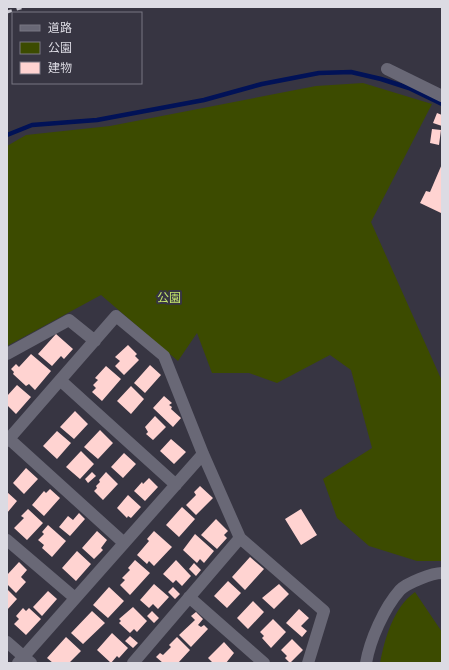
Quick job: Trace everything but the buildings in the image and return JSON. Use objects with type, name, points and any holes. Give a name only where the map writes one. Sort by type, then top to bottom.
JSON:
[{"type":"street","points":[[387,69],[442,96]]},
{"type":"street","points":[[124,543],[8,439],[116,316],[164,356],[203,454],[240,538],[324,611],[308,663]]},
{"type":"street","points":[[7,354],[69,320],[95,341]]},
{"type":"street","points":[[60,380],[176,485]]},
{"type":"street","points":[[7,642],[24,661],[75,598],[203,454]]},
{"type":"street","points":[[139,661],[189,597],[240,538]]},
{"type":"street","points":[[7,540],[75,598]]},
{"type":"street","points":[[366,663],[380,621],[400,589],[432,573],[442,572]]},
{"type":"street","points":[[189,597],[264,663]]},
{"type":"green space","name":"公園","points":[[363,83],[432,104],[371,222],[442,381],[442,561],[417,561],[369,546],[337,518],[323,479],[372,448],[351,370],[330,355],[277,383],[249,373],[212,373],[197,333],[178,361],[101,295],[7,346],[7,146],[26,135],[110,126],[316,86]]},
{"type":"green space","points":[[415,592],[442,632],[442,663],[380,663],[384,644],[391,624],[401,606]]},
{"type":"waterway","points":[[7,135],[32,125],[97,120],[204,100],[262,84],[319,73],[351,72],[381,79],[409,88],[442,104]]},
{"type":"railway","points":[[7,12],[24,7]]}]
